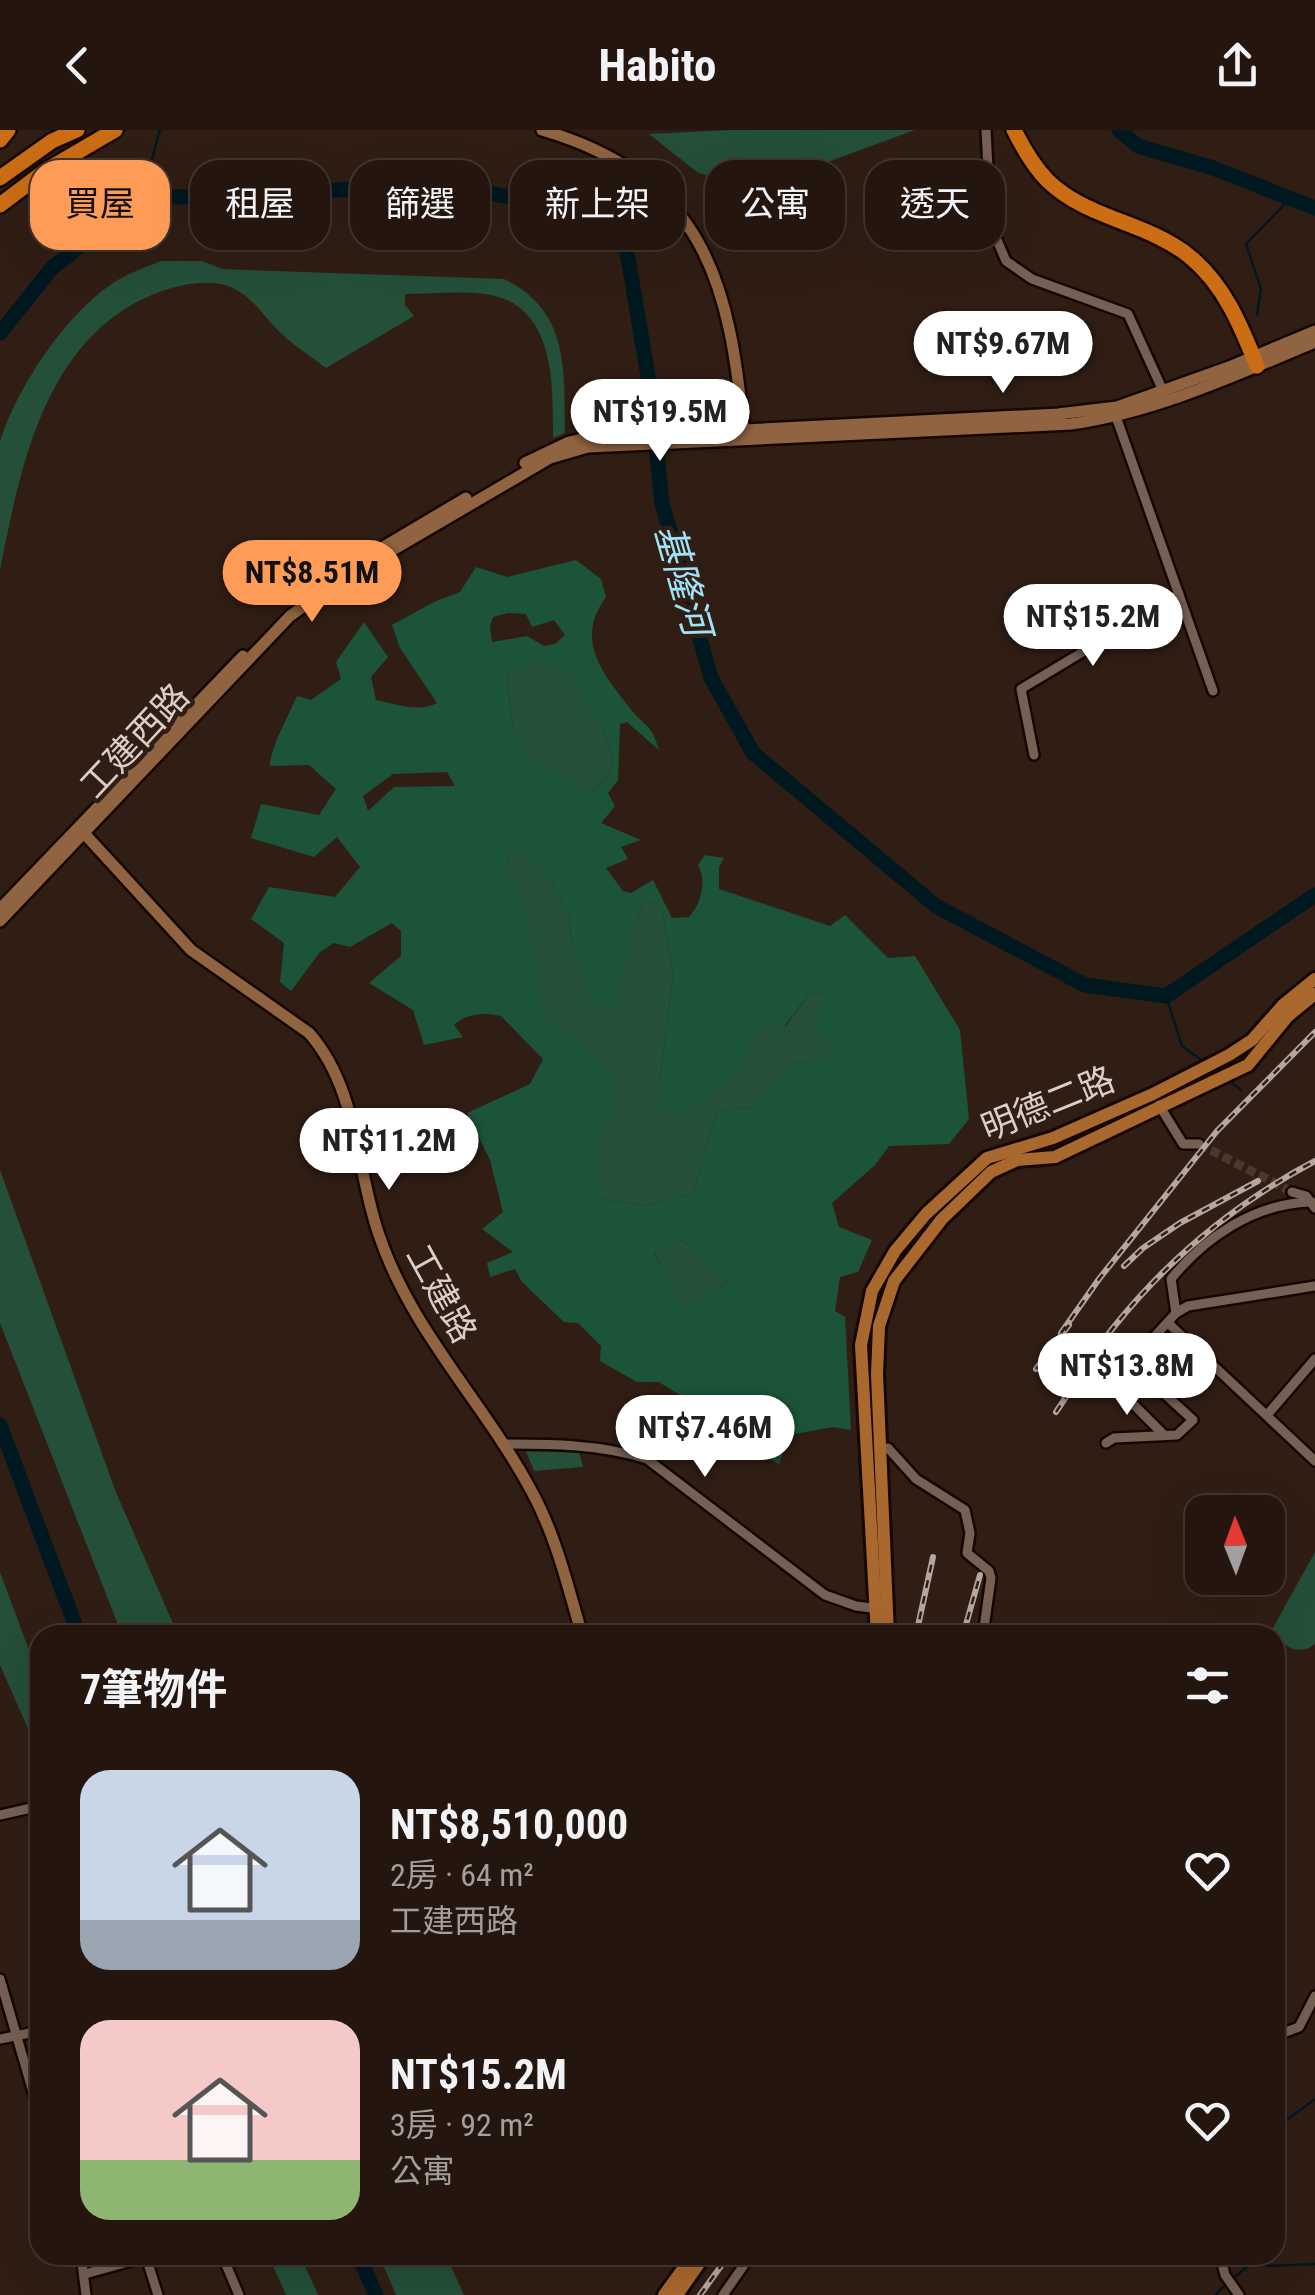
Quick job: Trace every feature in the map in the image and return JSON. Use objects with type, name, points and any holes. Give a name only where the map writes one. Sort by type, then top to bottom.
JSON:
[{"type":"highway","points":[[0,140],[8,130]]},
{"type":"highway","points":[[0,178],[52,141],[77,130]]},
{"type":"highway","points":[[1014,130],[1030,160],[1058,190],[1154,234],[1204,270],[1219,287],[1258,357]]},
{"type":"highway","points":[[0,205],[44,170],[113,131]]},
{"type":"main road","name":"明德二路","points":[[1156,1100],[1169,1084],[1252,1040],[1283,1005],[1315,978]]},
{"type":"main road","name":"明德二路","points":[[886,1625],[860,1345],[864,1316],[882,1271],[926,1214],[987,1158],[1036,1145],[1156,1100],[1182,1096],[1248,1065],[1288,1016],[1315,994]]},
{"type":"main road","name":"明德二路","points":[[879,1625],[882,1610]]},
{"type":"main road","points":[[664,2295],[686,2265]]},
{"type":"main road","points":[[676,2295],[698,2265]]},
{"type":"street","points":[[542,130],[586,145],[621,164],[672,207],[704,250],[732,332],[744,434],[1071,424],[1165,396],[1315,331]]},
{"type":"street","points":[[986,130],[990,226],[1006,261],[1021,274],[1128,314],[1165,396]]},
{"type":"street","points":[[1258,357],[1315,342]]},
{"type":"street","points":[[1114,413],[1213,691]]},
{"type":"street","name":"工建西路","points":[[0,921],[290,616],[338,582],[570,446],[744,434]]},
{"type":"street","points":[[1034,756],[1020,690],[1179,594]]},
{"type":"street","name":"工建西路","points":[[0,908],[82,831]]},
{"type":"street","name":"工建路","points":[[82,831],[192,950],[310,1033],[324,1050],[344,1093],[376,1226],[398,1287],[539,1505],[579,1625]]},
{"type":"street","points":[[1156,1100],[1184,1144],[1199,1144]]},
{"type":"street","points":[[1292,1192],[1312,1199]]},
{"type":"street","points":[[1176,1312],[1170,1280],[1209,1241],[1264,1209],[1312,1199]]},
{"type":"street","points":[[1164,1435],[1112,1383],[1176,1312],[1188,1306],[1315,1286]]},
{"type":"street","points":[[1168,1323],[1315,1462]]},
{"type":"street","points":[[1267,1414],[1315,1359]]},
{"type":"street","points":[[1106,1443],[1114,1438],[1177,1435],[1193,1420],[1131,1364]]},
{"type":"street","points":[[502,1444],[571,1444],[647,1459],[825,1595],[882,1610]]},
{"type":"street","points":[[888,1448],[916,1479],[965,1510],[970,1533],[967,1553],[989,1570],[992,1578],[985,1625]]},
{"type":"street","points":[[0,1815],[30,1808]]},
{"type":"street","points":[[0,1979],[30,2083]]},
{"type":"street","points":[[1285,2033],[1299,2028],[1315,1996]]},
{"type":"street","points":[[0,2040],[30,2033]]},
{"type":"street","points":[[83,2265],[86,2295]]},
{"type":"street","points":[[86,2274],[118,2265]]},
{"type":"street","points":[[151,2265],[158,2295]]},
{"type":"street","points":[[226,2265],[238,2295]]},
{"type":"street","points":[[723,2295],[744,2265]]},
{"type":"street","points":[[1222,2265],[1239,2295]]},
{"type":"green space","points":[[915,130],[833,160],[705,160],[705,175],[649,134]]},
{"type":"green space","points":[[161,261],[202,261],[222,269],[504,279],[526,292],[552,325],[563,365],[565,433],[553,438],[551,374],[539,333],[528,316],[512,303],[491,295],[405,294],[405,305],[414,316],[326,368],[233,288],[206,283],[177,287],[120,312],[89,339],[64,371],[29,448],[0,570],[0,442],[19,398],[47,352],[81,310],[118,280]]},
{"type":"green space","points":[[576,560],[601,579],[606,597],[593,627],[595,654],[619,694],[650,729],[659,750],[627,722],[620,724],[618,780],[608,793],[615,806],[601,823],[641,840],[621,847],[628,859],[606,868],[623,891],[631,893],[653,880],[672,918],[689,917],[701,892],[698,865],[705,855],[724,858],[719,867],[719,889],[830,926],[845,915],[888,958],[915,956],[960,1030],[969,1119],[949,1144],[889,1146],[875,1165],[832,1203],[839,1227],[872,1240],[858,1272],[840,1277],[835,1311],[845,1317],[851,1430],[833,1427],[790,1435],[779,1464],[770,1459],[754,1431],[723,1422],[659,1382],[637,1382],[600,1361],[601,1346],[578,1323],[564,1322],[522,1282],[515,1269],[490,1277],[487,1263],[513,1252],[482,1229],[503,1212],[490,1160],[467,1113],[530,1084],[543,1059],[501,1016],[495,1015],[464,1018],[454,1025],[463,1037],[424,1045],[413,1010],[369,983],[401,956],[401,931],[392,923],[350,947],[334,943],[320,952],[291,991],[280,982],[284,943],[251,919],[269,887],[335,897],[360,867],[337,837],[314,857],[251,838],[261,804],[319,815],[336,789],[309,765],[270,766],[276,741],[297,696],[311,700],[341,679],[336,662],[364,622],[388,657],[371,677],[376,700],[415,708],[437,703],[400,648],[392,625],[460,592],[476,567],[507,577]],"holes":[[[526,614],[532,627],[554,620],[565,635],[555,644],[544,646],[527,636],[492,642],[493,617]],[[534,660],[570,671],[607,738],[614,760],[606,780],[593,792],[525,759],[513,728],[507,676]],[[447,772],[455,786],[394,787],[368,811],[363,796],[393,774]],[[520,849],[551,880],[569,915],[571,938],[593,1006],[615,1005],[630,937],[644,900],[661,905],[673,975],[660,1079],[661,1106],[682,1114],[730,1079],[762,1025],[785,1026],[810,992],[825,995],[816,1028],[831,1045],[835,1057],[794,1064],[753,1107],[717,1112],[693,1193],[645,1206],[599,1198],[595,1139],[611,1112],[615,1080],[582,1042],[544,1018],[525,906],[505,867],[510,855]],[[683,1240],[729,1283],[682,1309],[654,1253]]]},
{"type":"green space","points":[[534,659],[570,670],[607,738],[614,760],[606,780],[593,792],[525,760],[513,728],[507,675]]},
{"type":"green space","points":[[520,848],[551,880],[569,915],[571,938],[594,1006],[630,937],[644,900],[661,905],[673,975],[660,1079],[729,1079],[762,1024],[786,1026],[810,992],[825,995],[836,1057],[794,1064],[753,1107],[717,1112],[693,1193],[645,1206],[599,1198],[582,1042],[544,1018],[505,867],[510,855]]},
{"type":"green space","points":[[0,1170],[115,1490],[174,1625],[118,1625],[0,1323]]},
{"type":"green space","points":[[683,1240],[729,1283],[681,1310],[654,1252]]},
{"type":"green space","points":[[526,1451],[579,1452],[583,1467],[534,1471]]},
{"type":"green space","points":[[1315,1552],[1315,1644],[1305,1649],[1286,1645],[1285,1625],[1275,1625]]},
{"type":"green space","points":[[0,1572],[30,1653],[30,1733],[0,1665]]},
{"type":"green space","points":[[272,2265],[304,2265],[318,2295],[286,2295]]},
{"type":"green space","points":[[383,2265],[450,2265],[464,2295],[396,2295]]},
{"type":"waterway","points":[[152,160],[160,130]]},
{"type":"waterway","name":"基隆河","points":[[1119,130],[1138,146],[1213,168],[1315,208]]},
{"type":"waterway","name":"基隆河","points":[[0,333],[52,268],[141,198],[283,194],[434,183],[569,208],[625,240],[650,388],[662,503],[711,678],[753,753],[936,906],[1085,985],[1166,996],[1315,895]]},
{"type":"waterway","points":[[1257,315],[1261,289],[1246,244],[1291,198]]},
{"type":"waterway","points":[[1166,996],[1182,1046],[1204,1062]]},
{"type":"waterway","points":[[1227,1079],[1241,1090]]},
{"type":"waterway","name":"基隆河","points":[[0,1425],[75,1625]]},
{"type":"waterway","points":[[1285,2122],[1315,2099]]},
{"type":"waterway","points":[[1266,2265],[1315,2264]]},
{"type":"waterway","name":"基隆河","points":[[362,2265],[376,2295]]},
{"type":"waterway","points":[[1234,2278],[1249,2265]]},
{"type":"waterway","points":[[1215,2295],[1223,2287]]},
{"type":"tunnel","points":[[1199,1144],[1292,1192]]},
{"type":"railway","points":[[1061,1333],[1217,1131],[1315,1032]]},
{"type":"railway","points":[[1056,1412],[1105,1338],[1157,1279],[1231,1214],[1315,1161]]},
{"type":"railway","points":[[1124,1266],[1180,1223],[1258,1181]]},
{"type":"railway","points":[[1036,1369],[1069,1325]]},
{"type":"railway","points":[[918,1625],[933,1557]]},
{"type":"railway","points":[[966,1625],[980,1575]]},
{"type":"railway","points":[[700,2295],[722,2265]]}]
